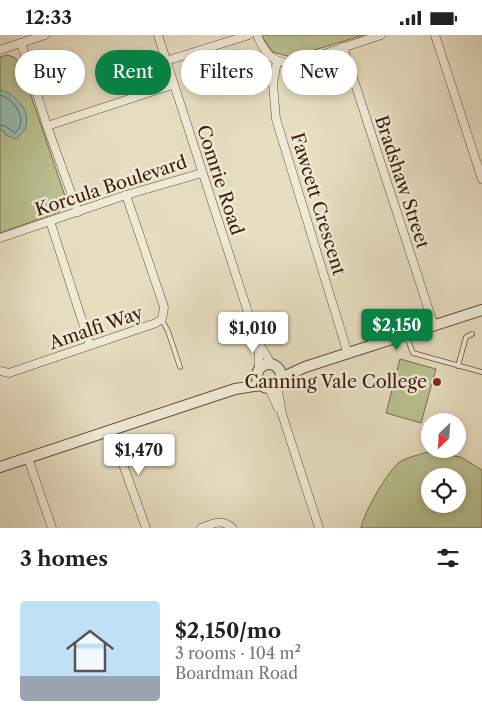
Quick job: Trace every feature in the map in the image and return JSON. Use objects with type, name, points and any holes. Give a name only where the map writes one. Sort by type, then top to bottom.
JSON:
[{"type":"street","points":[[0,50],[45,35]]},
{"type":"street","name":"Comrie Road","points":[[158,35],[163,50]]},
{"type":"street","points":[[171,59],[249,35]]},
{"type":"street","points":[[257,35],[263,49],[272,58],[288,63],[297,63],[381,35]]},
{"type":"street","points":[[435,35],[482,179]]},
{"type":"street","points":[[21,43],[78,212]]},
{"type":"street","name":"Bradshaw Street","points":[[343,47],[434,326]]},
{"type":"street","name":"Fawcett Crescent","points":[[277,61],[274,84],[276,119],[348,354]]},
{"type":"street","name":"Comrie Road","points":[[171,81],[255,334],[273,378],[282,414],[319,528]]},
{"type":"street","points":[[48,126],[172,85]]},
{"type":"street","name":"Korcula Boulevard","points":[[0,238],[126,195],[202,173]]},
{"type":"street","name":"Amalfi Way","points":[[0,371],[9,373],[156,323],[162,319],[164,307],[126,195]]},
{"type":"street","points":[[50,221],[90,345]]},
{"type":"street","points":[[0,467],[482,310]]},
{"type":"street","name":"Comrie Road","points":[[255,334],[259,354],[258,372]]},
{"type":"street","points":[[235,389],[254,379],[264,365],[273,378]]},
{"type":"street","points":[[258,372],[259,381],[273,378]]},
{"type":"street","points":[[111,431],[146,528]]},
{"type":"street","points":[[28,458],[52,528]]},
{"type":"street","points":[[201,528],[219,522],[229,526]]},
{"type":"lane","points":[[162,319],[180,367]]},
{"type":"lane","points":[[406,335],[413,353],[482,372]]},
{"type":"lane","points":[[458,366],[464,353],[466,337],[472,335]]},
{"type":"green space","points":[[261,35],[364,35],[314,50],[282,50],[282,54],[272,50]]},
{"type":"green space","points":[[7,55],[15,58],[15,95],[31,95],[67,202],[59,212],[0,233],[0,57]]},
{"type":"green space","points":[[400,359],[436,369],[424,413],[421,413],[421,423],[386,413]]},
{"type":"green space","points":[[421,454],[421,458],[463,458],[482,470],[482,528],[361,528],[366,513],[377,492],[390,472],[404,460]]},
{"type":"water","points":[[0,90],[16,98],[26,114],[26,126],[16,139],[0,130]]},
{"type":"place","name":"Canning Vale College","points":[[437,382]]}]
